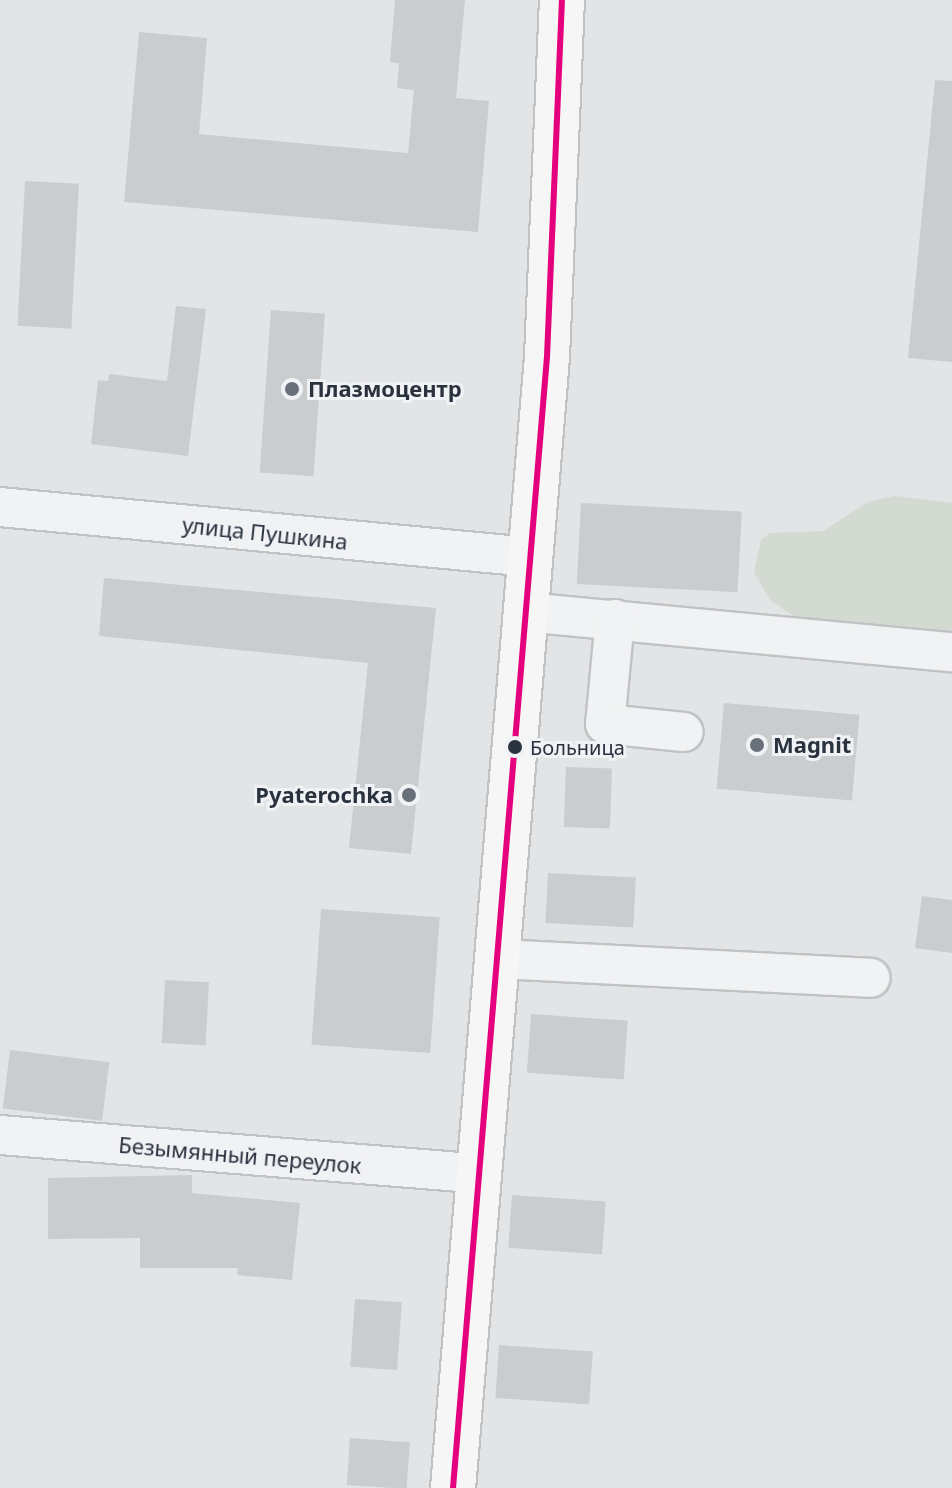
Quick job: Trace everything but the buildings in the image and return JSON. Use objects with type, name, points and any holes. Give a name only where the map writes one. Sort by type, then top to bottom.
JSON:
[{"type":"main road","points":[[453,1488],[547,357],[562,0]]},
{"type":"street","name":"улица Пушкина","points":[[0,507],[530,557]]},
{"type":"street","points":[[525,612],[952,652]]},
{"type":"street","points":[[615,619],[605,724],[684,732]]},
{"type":"street","points":[[498,959],[871,978]]},
{"type":"street","name":"Безымянный переулок","points":[[0,1135],[480,1174]]},
{"type":"shaded area","points":[[895,496],[952,503],[952,635],[813,629],[770,600],[754,572],[761,540],[770,533],[823,531],[868,502]]},
{"type":"transit line","points":[[453,1488],[547,357],[562,0]]},
{"type":"place","name":"Плазмоцентр","points":[[292,389]]},
{"type":"place","name":"Magnit","points":[[757,745]]},
{"type":"place","name":"Больница","points":[[515,747]]},
{"type":"place","name":"Pyaterochka","points":[[409,795]]}]
